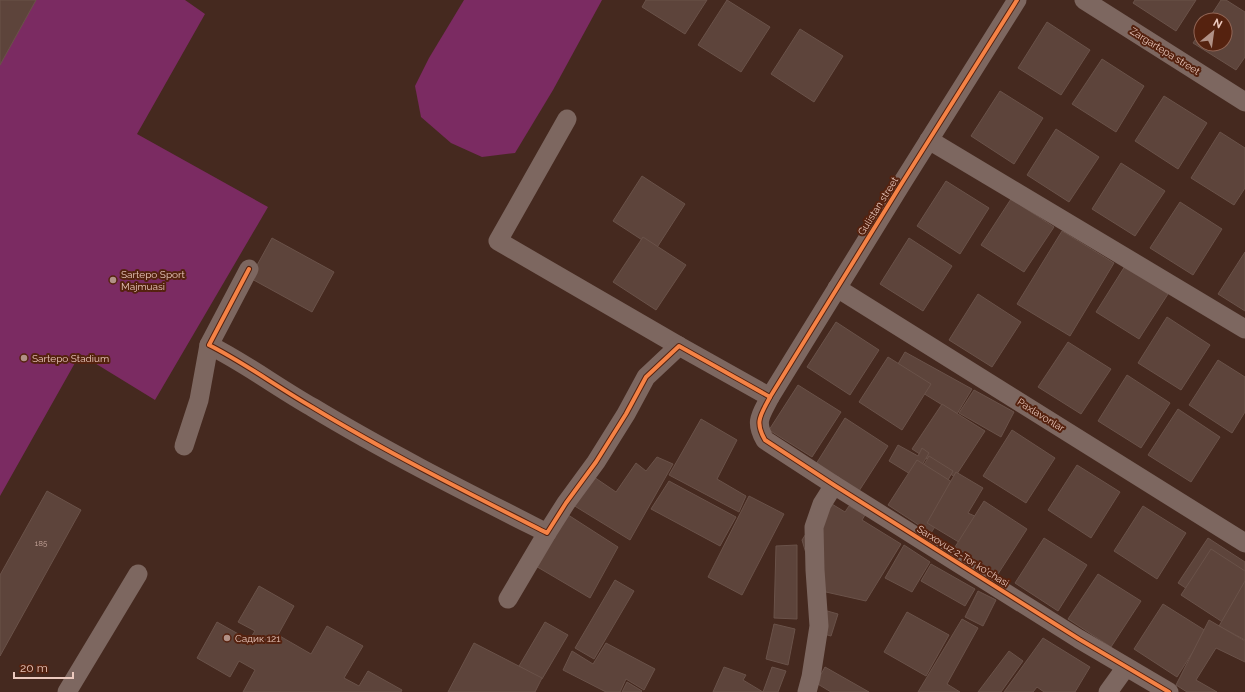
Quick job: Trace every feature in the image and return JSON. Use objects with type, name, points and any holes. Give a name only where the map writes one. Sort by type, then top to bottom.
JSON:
[{"type":"street","name":"Gulistan street","points":[[758,423],[770,396],[1017,0]]},
{"type":"street","name":"Zargartepa street","points":[[1084,0],[1245,102]]},
{"type":"street","points":[[567,119],[498,241],[679,346],[770,396]]},
{"type":"street","points":[[929,140],[1245,329]]},
{"type":"street","points":[[184,446],[199,400],[209,345],[249,269]]},
{"type":"street","name":"Paxlavonlar","points":[[837,288],[1245,543]]},
{"type":"street","points":[[209,345],[232,356],[319,411],[447,482],[547,533]]},
{"type":"street","points":[[508,599],[566,503],[596,462],[626,414],[646,377],[679,346]]},
{"type":"street","name":"Sarxovuz 2-Tor ko'chasi","points":[[758,423],[759,430],[765,440],[834,486],[1079,639],[1169,692]]},
{"type":"street","points":[[807,692],[811,677],[819,626],[814,527],[822,504],[834,486]]},
{"type":"street","points":[[67,692],[138,574]]},
{"type":"street","points":[[1108,692],[1126,667]]},
{"type":"shaded area","name":"Sartepo Sport Majmuasi","points":[[0,0],[185,0],[205,14],[137,134],[268,207],[155,400],[80,354],[0,496]]},
{"type":"shaded area","points":[[464,0],[602,0],[553,90],[515,153],[482,157],[451,143],[421,117],[415,86],[429,58]]},
{"type":"building","points":[[0,0],[36,0],[0,65]]},
{"type":"building","points":[[646,0],[707,0],[685,34],[642,7]]},
{"type":"building","points":[[727,0],[770,27],[741,72],[698,45]]},
{"type":"building","points":[[1135,0],[1196,0],[1176,31],[1133,3]]},
{"type":"building","points":[[1221,0],[1226,0],[1245,12],[1245,57],[1236,70],[1207,52],[1233,52],[1233,12],[1213,12]]},
{"type":"building","points":[[1047,22],[1090,50],[1061,95],[1018,68]]},
{"type":"building","points":[[800,29],[843,56],[814,102],[771,74]]},
{"type":"building","points":[[1102,59],[1144,86],[1116,132],[1072,104]]},
{"type":"building","points":[[1000,91],[1043,118],[1014,164],[971,136]]},
{"type":"building","points":[[1164,96],[1207,123],[1178,169],[1135,141]]},
{"type":"building","points":[[1056,129],[1099,157],[1069,202],[1027,175]]},
{"type":"building","points":[[1220,132],[1245,148],[1245,188],[1234,205],[1191,178]]},
{"type":"building","points":[[1121,163],[1165,191],[1135,236],[1092,209]]},
{"type":"building","points":[[642,176],[685,204],[656,249],[613,221]]},
{"type":"building","points":[[946,181],[989,208],[960,254],[917,226]]},
{"type":"building","points":[[1011,199],[1054,227],[1024,272],[981,245]]},
{"type":"building","points":[[1180,202],[1222,229],[1193,275],[1150,248]]},
{"type":"building","points":[[1062,231],[1114,263],[1070,336],[1017,304]]},
{"type":"building","points":[[643,237],[686,265],[656,310],[613,282]]},
{"type":"building","points":[[272,238],[334,272],[312,312],[250,278]]},
{"type":"building","points":[[909,238],[952,266],[923,311],[880,284]]},
{"type":"building","points":[[1245,252],[1245,311],[1218,294]]},
{"type":"building","points":[[1125,266],[1168,294],[1139,339],[1096,312]]},
{"type":"building","points":[[978,294],[1021,322],[992,367],[949,340]]},
{"type":"building","points":[[1167,317],[1210,345],[1181,390],[1138,363]]},
{"type":"building","points":[[836,322],[879,350],[850,395],[807,367]]},
{"type":"building","points":[[1068,342],[1111,369],[1081,414],[1038,387]]},
{"type":"building","points":[[905,352],[972,389],[957,414],[892,374]]},
{"type":"building","points":[[888,357],[931,384],[902,430],[859,402]]},
{"type":"building","points":[[1218,360],[1245,377],[1245,412],[1232,433],[1189,405]]},
{"type":"building","points":[[1127,375],[1170,403],[1141,448],[1098,421]]},
{"type":"building","points":[[798,385],[841,412],[812,457],[769,430]]},
{"type":"building","points":[[974,390],[1014,412],[1001,437],[959,413]]},
{"type":"building","points":[[942,404],[985,431],[955,477],[912,449]]},
{"type":"building","points":[[1178,409],[1220,437],[1191,482],[1148,455]]},
{"type":"building","points":[[845,418],[888,446],[859,491],[816,464]]},
{"type":"building","points":[[701,419],[737,440],[717,479],[746,496],[739,512],[669,475]]},
{"type":"building","points":[[1012,430],[1055,458],[1026,503],[983,476]]},
{"type":"building","points":[[898,445],[918,456],[922,448],[929,453],[915,477],[889,461]]},
{"type":"building","points":[[929,456],[953,471],[937,500],[912,485]]},
{"type":"building","points":[[657,457],[673,464],[630,540],[573,505],[591,475],[616,492],[636,463],[646,471]]},
{"type":"building","points":[[917,460],[960,487],[931,533],[888,505]]},
{"type":"building","points":[[1077,465],[1120,492],[1091,538],[1048,510]]},
{"type":"building","points":[[956,472],[983,488],[968,513],[988,522],[972,550],[927,523]]},
{"type":"building","points":[[669,481],[736,517],[720,546],[651,509]]},
{"type":"building","points":[[47,491],[81,510],[0,656],[0,575]]},
{"type":"building","points":[[749,496],[784,514],[742,595],[708,577]]},
{"type":"building","points":[[827,501],[845,512],[849,506],[865,515],[862,520],[901,544],[866,601],[817,590],[802,540]]},
{"type":"building","points":[[984,501],[1027,529],[998,574],[955,547]]},
{"type":"building","points":[[1143,506],[1186,533],[1157,579],[1114,551]]},
{"type":"building","points":[[562,511],[618,547],[590,598],[534,565]]},
{"type":"building","points":[[1044,538],[1087,565],[1058,611],[1015,583]]},
{"type":"building","points":[[1208,538],[1245,562],[1245,574],[1221,611],[1178,583]]},
{"type":"building","points":[[797,545],[797,619],[774,618],[776,546]]},
{"type":"building","points":[[904,545],[930,562],[912,592],[885,578]]},
{"type":"building","points":[[1211,549],[1245,571],[1245,590],[1224,623],[1181,595]]},
{"type":"building","points":[[931,564],[975,589],[965,606],[921,581]]},
{"type":"building","points":[[1098,574],[1141,601],[1111,647],[1068,619]]},
{"type":"building","points":[[615,580],[634,591],[594,659],[575,648]]},
{"type":"building","points":[[1245,581],[1245,640],[1219,626]]},
{"type":"building","name":"Садик 121","points":[[259,586],[294,606],[278,635],[311,654],[327,626],[363,646],[344,678],[359,686],[368,671],[402,690],[401,692],[243,692],[255,670],[239,661],[230,677],[197,658],[217,622],[249,640],[255,631],[238,622]]},
{"type":"building","points":[[978,591],[996,600],[983,626],[965,617]]},
{"type":"building","points":[[1163,604],[1206,631],[1177,677],[1134,649]]},
{"type":"building","points":[[820,609],[838,614],[831,636],[813,631]]},
{"type":"building","points":[[907,612],[949,635],[926,676],[884,652]]},
{"type":"building","points":[[962,619],[978,628],[947,684],[960,692],[918,692]]},
{"type":"building","points":[[1209,620],[1245,641],[1245,662],[1216,648],[1196,680],[1217,692],[1187,692],[1176,685]]},
{"type":"building","points":[[545,622],[568,635],[542,679],[519,666]]},
{"type":"building","points":[[774,624],[795,629],[788,665],[766,659]]},
{"type":"building","points":[[1043,638],[1090,667],[1075,692],[1044,692],[1037,687],[1033,692],[1004,692]]},
{"type":"building","points":[[474,643],[542,678],[535,692],[448,692]]},
{"type":"building","points":[[606,643],[655,669],[644,690],[626,679],[620,692],[606,692],[563,670],[572,651],[593,664]]},
{"type":"building","points":[[1009,651],[1023,661],[1001,692],[978,692]]},
{"type":"building","points":[[724,667],[746,675],[743,680],[763,692],[713,692]]},
{"type":"building","points":[[772,667],[786,671],[778,692],[763,692]]},
{"type":"building","points":[[825,667],[869,692],[831,692],[816,683]]},
{"type":"building","points":[[627,682],[642,691],[622,692]]},
{"type":"cycle path","points":[[1017,0],[770,397],[760,418],[760,428],[765,440],[834,485],[1079,639],[1169,692]]},
{"type":"cycle path","points":[[249,269],[209,345],[235,359],[341,424],[428,472],[547,533],[566,503],[596,462],[626,414],[646,377],[679,346],[770,397]]},
{"type":"place","name":"Sartepo Sport Majmuasi","points":[[113,280]]},
{"type":"place","name":"Sartepo Stadium","points":[[24,358]]},
{"type":"place","name":"Садик 121","points":[[227,638]]}]
